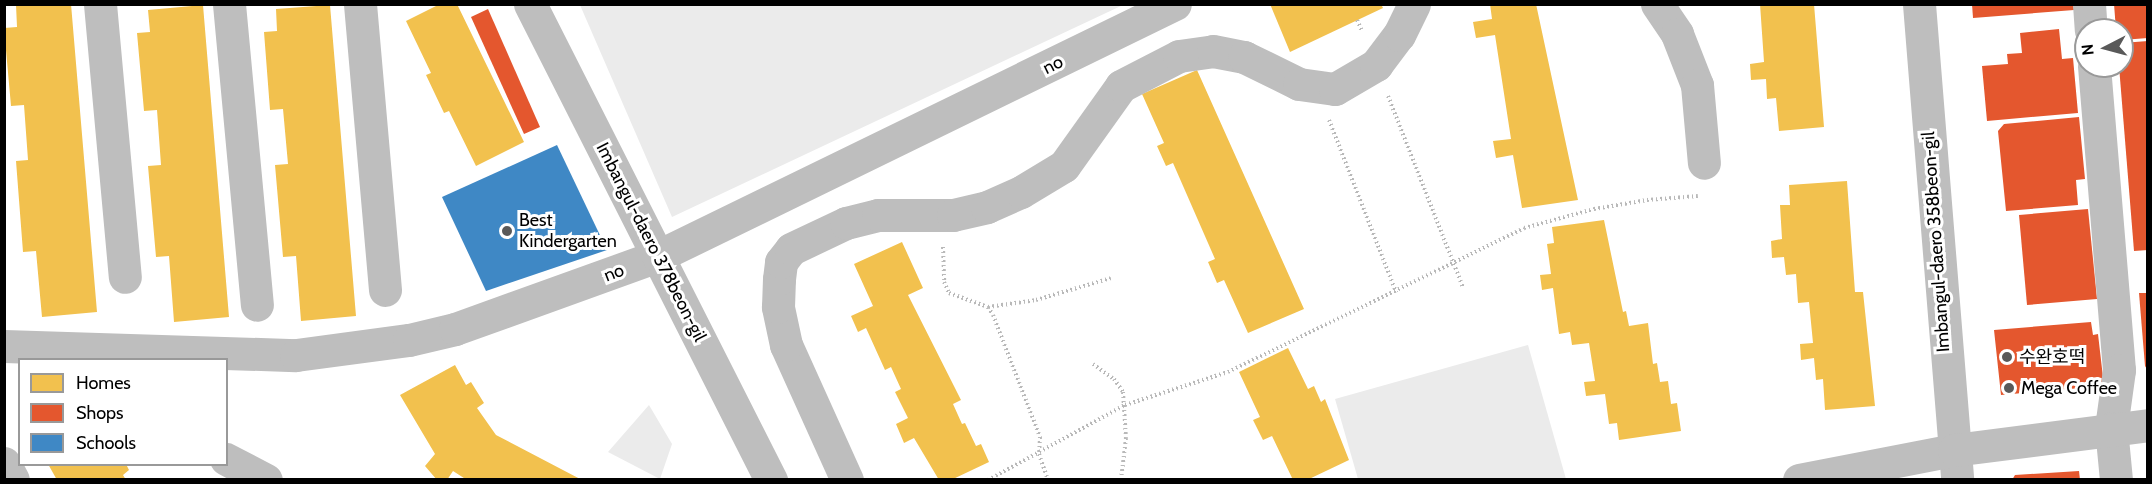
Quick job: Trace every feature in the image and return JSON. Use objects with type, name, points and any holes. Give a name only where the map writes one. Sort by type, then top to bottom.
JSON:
[{"type":"street","points":[[100,4],[125,277]]},
{"type":"street","points":[[229,4],[257,305]]},
{"type":"street","points":[[360,4],[385,290]]},
{"type":"street","name":"Imbangul-daero 378beon-gil","points":[[530,4],[771,480]]},
{"type":"street","name":"no","points":[[4,346],[296,355],[348,349],[455,329],[658,256],[1175,4]]},
{"type":"street","points":[[847,480],[786,345],[778,307],[781,262],[791,249],[846,223],[878,215],[944,215],[987,207],[1021,192],[1064,166],[1121,86],[1179,56],[1213,51],[1244,57],[1299,84],[1335,89],[1376,65],[1414,4]]},
{"type":"street","points":[[1657,4],[1677,34],[1697,85],[1704,163]]},
{"type":"street","name":"Imbangul-daero 358beon-gil","points":[[1919,4],[1955,465]]},
{"type":"street","points":[[2095,78],[2119,370],[2112,428],[2116,480]]},
{"type":"street","points":[[1799,480],[1955,465],[2112,428],[2148,425]]},
{"type":"street","points":[[228,460],[266,480]]},
{"type":"street","points":[[4,463],[13,480]]},
{"type":"path","points":[[1357,20],[1462,287]]},
{"type":"path","points":[[1315,86],[1396,292]]},
{"type":"path","points":[[988,480],[1125,405],[1228,372],[1544,221],[1647,200],[1704,196]]},
{"type":"path","points":[[944,215],[944,282],[950,293],[988,307],[1036,300],[1112,278]]},
{"type":"path","points":[[988,307],[1040,437],[1039,454],[1048,480]]},
{"type":"path","points":[[1093,364],[1114,380],[1123,392],[1125,405],[1121,480]]},
{"type":"shaded area","points":[[580,5],[1123,5],[672,217]]},
{"type":"shaded area","points":[[1528,345],[1566,479],[1358,479],[1335,399]]},
{"type":"shaded area","points":[[649,405],[672,444],[660,479],[608,452]]},
{"type":"building: Homes","points":[[71,4],[97,312],[42,317],[36,251],[23,252],[16,161],[28,160],[24,105],[11,106],[4,28],[17,27],[16,5]]},
{"type":"building: Homes","points":[[440,4],[457,4],[524,142],[476,166],[449,111],[444,113],[426,75],[431,73],[406,21]]},
{"type":"building: Homes","points":[[1270,4],[1381,4],[1383,8],[1290,52]]},
{"type":"building: Homes","points":[[1490,4],[1536,4],[1578,200],[1522,208],[1513,155],[1496,158],[1493,141],[1511,139],[1495,35],[1476,38],[1473,22],[1492,19]]},
{"type":"building: Homes","points":[[1760,4],[1814,4],[1824,127],[1779,131],[1776,98],[1767,99],[1766,79],[1751,80],[1750,64],[1764,62]]},
{"type":"building: Homes","points":[[203,5],[229,317],[174,322],[169,256],[156,257],[148,166],[161,165],[157,110],[144,111],[137,33],[150,32],[148,10]]},
{"type":"building: Homes","points":[[330,5],[356,316],[301,321],[296,256],[283,257],[275,165],[288,164],[283,109],[270,110],[264,32],[277,31],[276,9]]},
{"type":"building: Homes","points":[[1197,70],[1304,309],[1248,333],[1224,280],[1217,283],[1208,262],[1215,259],[1173,163],[1166,166],[1157,146],[1164,143],[1142,94]]},
{"type":"building: Homes","points":[[1847,181],[1855,292],[1863,292],[1875,406],[1825,410],[1823,379],[1816,380],[1814,358],[1801,360],[1800,344],[1813,343],[1809,302],[1798,303],[1796,274],[1786,275],[1784,257],[1772,258],[1771,241],[1782,239],[1780,205],[1790,205],[1789,185]]},
{"type":"building: Homes","points":[[1604,220],[1623,312],[1626,311],[1629,326],[1648,323],[1653,364],[1657,363],[1660,382],[1668,381],[1671,404],[1677,403],[1681,431],[1619,440],[1617,423],[1609,424],[1605,394],[1586,396],[1584,382],[1595,381],[1589,343],[1572,345],[1570,332],[1559,334],[1553,288],[1542,290],[1540,275],[1551,274],[1547,244],[1554,243],[1552,227]]},
{"type":"building: Homes","points":[[902,242],[923,288],[908,295],[961,400],[953,404],[962,424],[965,423],[976,446],[981,444],[989,462],[951,480],[939,480],[914,438],[904,443],[896,424],[908,418],[895,392],[901,389],[891,367],[885,370],[866,328],[858,332],[851,316],[873,306],[854,264]]},
{"type":"building: Homes","points":[[1288,348],[1308,389],[1314,386],[1321,402],[1325,399],[1349,460],[1307,480],[1293,480],[1272,436],[1263,440],[1253,420],[1260,417],[1239,372]]},
{"type":"building: Homes","points":[[455,365],[466,385],[471,382],[484,403],[477,408],[496,435],[582,480],[467,480],[453,471],[447,480],[437,480],[425,466],[435,454],[400,395]]},
{"type":"building: Homes","points":[[49,466],[127,466],[129,470],[123,475],[126,480],[57,480]]},
{"type":"building: Shops","points":[[1972,4],[2073,4],[2074,10],[1973,18]]},
{"type":"building: Shops","points":[[2114,4],[2148,4],[2148,38],[2134,39],[2134,18],[2115,18]]},
{"type":"building: Shops","points":[[488,9],[540,127],[524,134],[471,17]]},
{"type":"building: Shops","points":[[2059,29],[2062,59],[2073,58],[2078,113],[1987,121],[1982,66],[2008,64],[2007,54],[2022,53],[2020,33]]},
{"type":"building: Shops","points":[[2148,41],[2148,250],[2134,251],[2120,78],[2134,78],[2134,42]]},
{"type":"building: Shops","points":[[2079,117],[2085,179],[2076,180],[2078,205],[2006,211],[1998,131],[2004,124]]},
{"type":"building: Shops","points":[[2088,209],[2097,299],[2027,305],[2019,215]]},
{"type":"building: Shops","points":[[2139,293],[2148,293],[2148,371],[2145,366]]},
{"type":"building: Shops","points":[[2091,322],[2093,335],[2098,334],[2104,386],[2001,395],[1994,330]]},
{"type":"building: Shops","points":[[2079,471],[2080,480],[2012,480],[2015,475]]},
{"type":"building: Schools","points":[[557,145],[607,250],[486,291],[442,197]]},
{"type":"place","name":"Best Kindergarten","points":[[507,231]]},
{"type":"place","name":"수완호떡","points":[[2007,357]]},
{"type":"place","name":"Mega Coffee","points":[[2009,388]]}]
